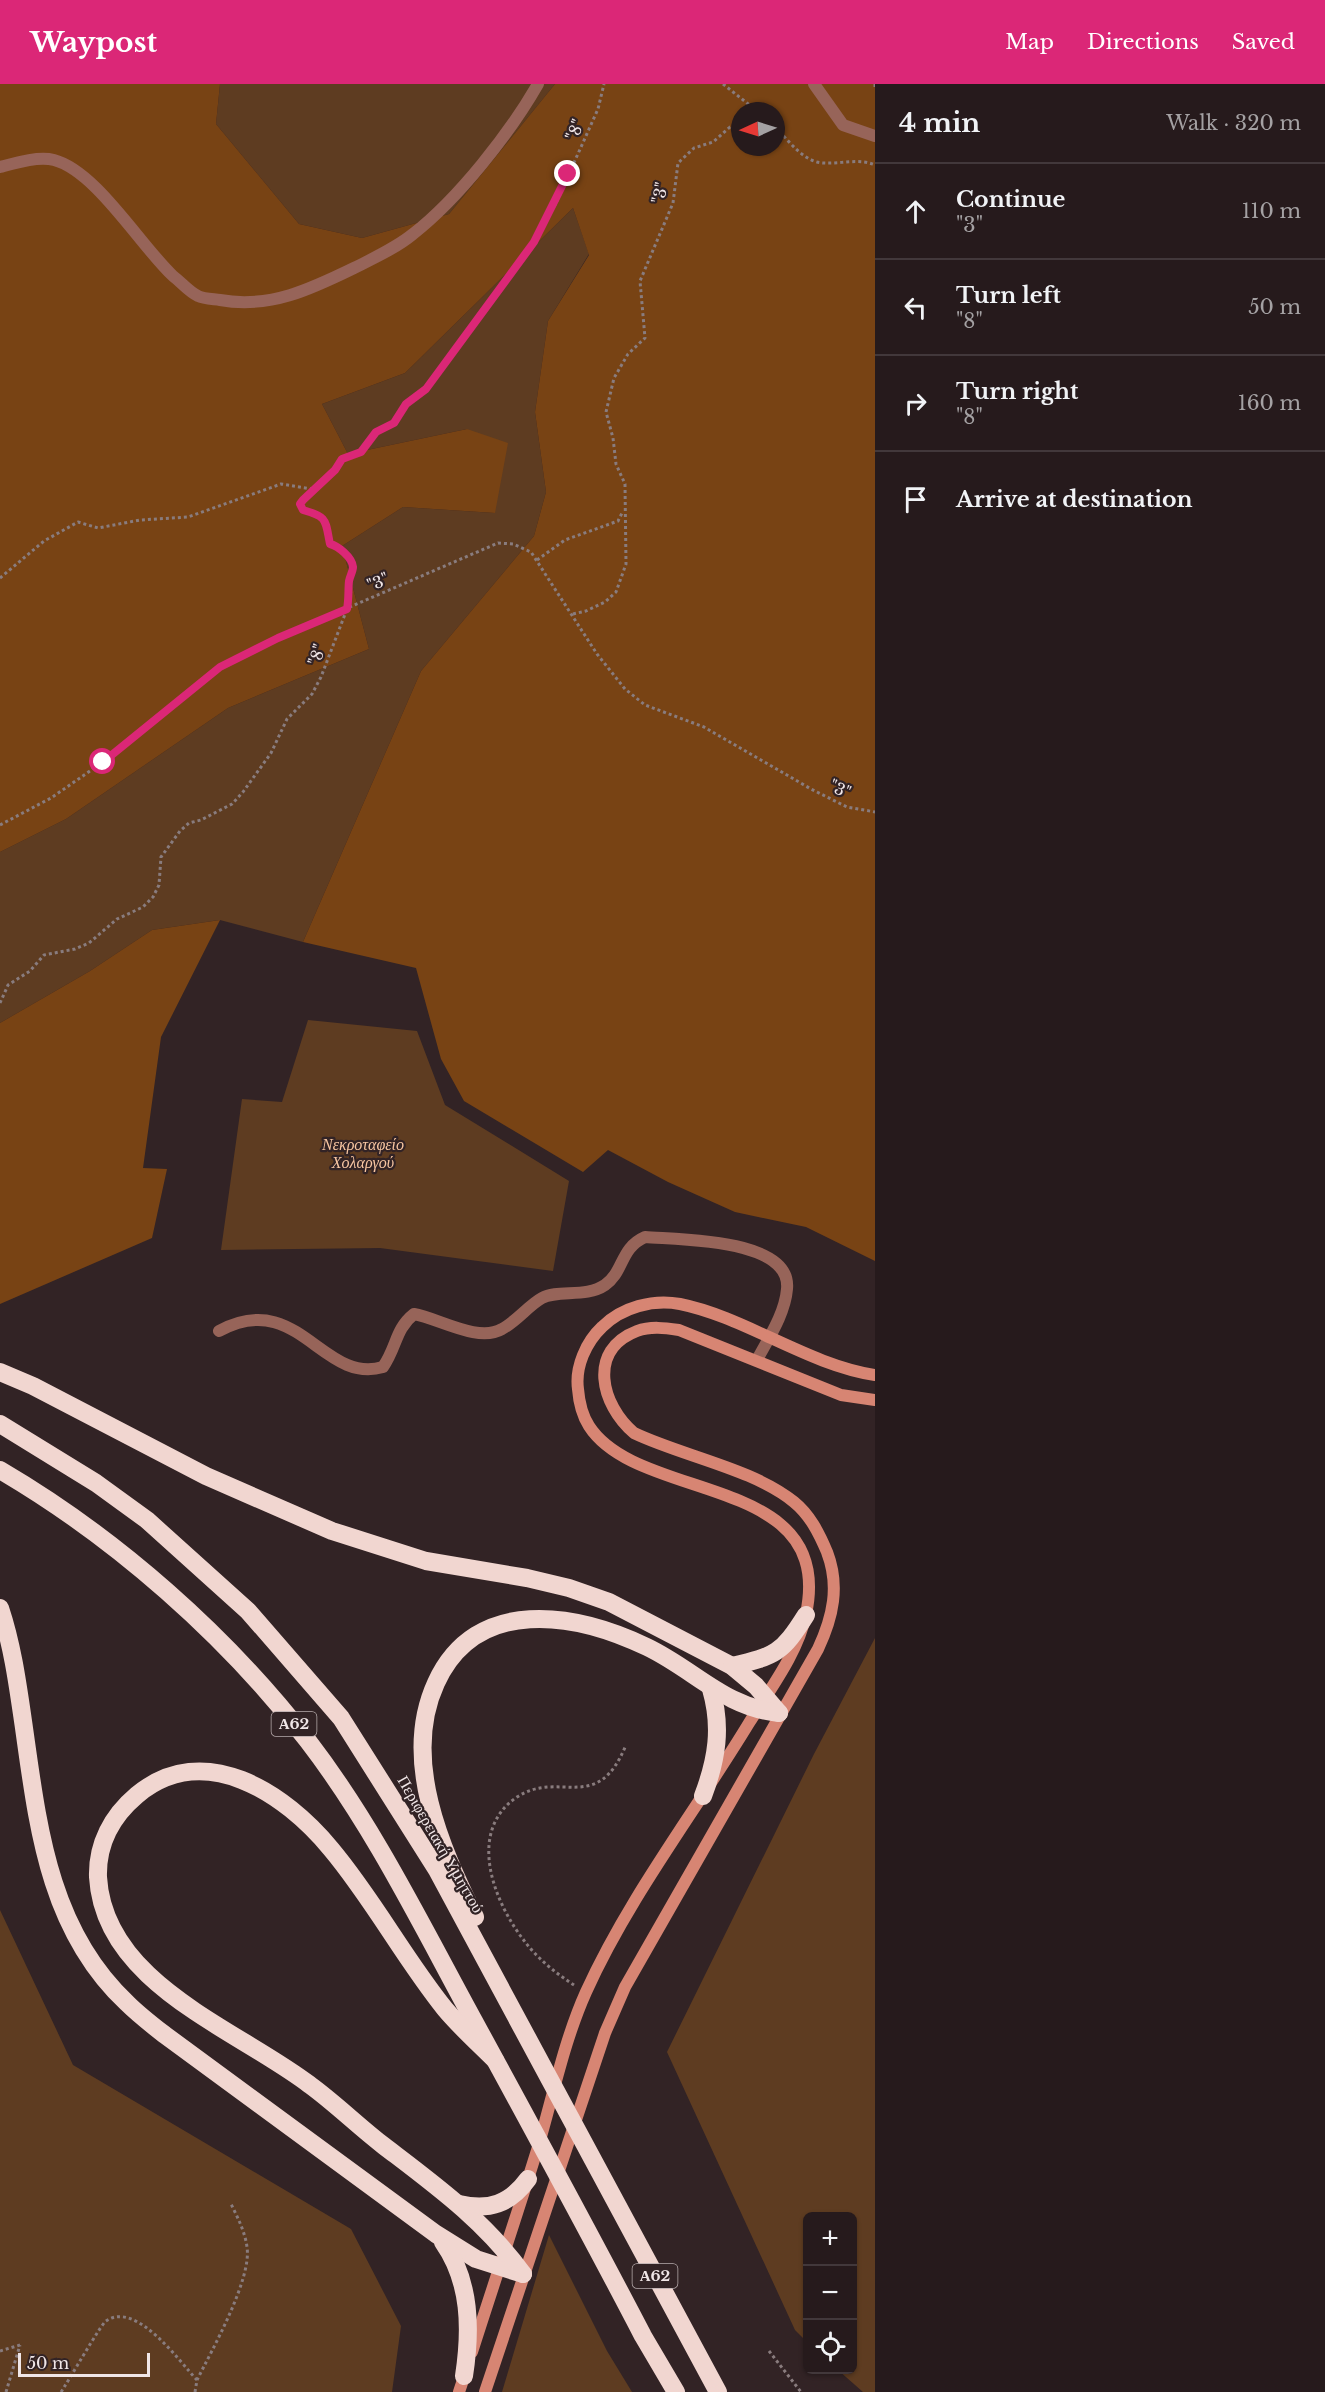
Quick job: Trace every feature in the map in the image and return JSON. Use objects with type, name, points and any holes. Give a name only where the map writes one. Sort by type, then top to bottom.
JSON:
[{"type":"highway","points":[[0,1372],[33,1386],[206,1476],[322,1527],[426,1561],[569,1588],[609,1602],[732,1666],[761,1703]]},
{"type":"highway","name":"Περιφερειακή Υμηττού","points":[[0,1424],[96,1482],[147,1520],[248,1611],[297,1665],[340,1718],[437,1870],[718,2392]]},
{"type":"highway","name":"Α62","points":[[0,1470],[91,1528],[138,1567],[225,1646],[310,1743],[391,1868],[676,2392]]},
{"type":"highway","points":[[0,1608],[17,1678],[43,1851],[57,1895],[75,1932],[99,1971],[126,2003],[165,2035],[436,2234],[463,2252],[498,2268],[523,2274]]},
{"type":"highway","points":[[732,1666],[769,1657],[779,1651],[792,1637],[806,1615]]},
{"type":"highway","points":[[506,1997],[484,1935],[448,1855],[426,1786],[423,1725],[430,1697],[442,1670],[462,1647],[482,1632],[506,1622],[541,1617],[573,1621],[639,1643],[693,1673],[711,1689],[761,1703],[779,1713]]},
{"type":"highway","points":[[703,1796],[712,1772],[719,1736],[718,1712],[711,1689]]},
{"type":"highway","points":[[495,2060],[446,2010],[331,1848],[286,1806],[256,1786],[231,1775],[202,1770],[179,1774],[147,1786],[111,1823],[102,1842],[98,1868],[99,1894],[109,1923],[134,1961],[154,1981],[192,2008],[310,2084],[459,2204],[505,2249],[523,2274]]},
{"type":"highway","points":[[459,2204],[474,2208],[498,2204],[519,2192],[528,2179]]},
{"type":"highway","points":[[436,2234],[456,2266],[465,2292],[469,2348],[462,2384]]},
{"type":"street","points":[[0,167],[19,162],[52,159],[72,168],[96,188],[154,258],[198,296],[240,304],[278,300],[304,292],[372,259],[413,235],[455,194],[522,113],[538,84]]},
{"type":"street","points":[[814,84],[843,125],[875,136]]},
{"type":"street","points":[[219,1330],[238,1320],[260,1318],[277,1321],[353,1368],[370,1371],[383,1367],[392,1354],[401,1323],[414,1314],[433,1317],[456,1329],[499,1331],[522,1316],[543,1297],[588,1292],[605,1285],[617,1270],[632,1243],[645,1237],[746,1247],[770,1257],[781,1268],[788,1286],[785,1302],[757,1360]]},
{"type":"street","points":[[462,2384],[586,1993],[643,1890],[797,1642],[806,1615],[808,1593],[806,1569],[799,1547],[785,1528],[767,1514],[741,1501],[618,1453],[588,1425],[580,1405],[577,1383],[580,1362],[588,1344],[602,1327],[620,1313],[639,1306],[659,1303],[681,1305],[769,1337],[832,1364],[875,1375]]},
{"type":"street","points":[[485,2392],[605,2033],[626,1987],[829,1624],[834,1583],[830,1560],[820,1535],[802,1510],[778,1491],[634,1433],[613,1409],[603,1379],[612,1350],[637,1331],[656,1327],[679,1330],[841,1395],[875,1400]]},
{"type":"path","name":"\"8\"","points":[[0,1003],[9,985],[30,972],[44,955],[75,949],[89,943],[117,919],[143,907],[153,897],[159,885],[161,857],[169,844],[189,823],[201,820],[232,804],[271,753],[287,719],[312,694],[321,677],[347,609],[351,591],[349,581],[353,567],[339,546],[330,544],[326,520],[322,516],[303,510],[300,504],[311,489],[335,470],[342,459],[361,452],[376,432],[394,423],[406,404],[426,389],[534,242],[556,202],[598,109],[604,84]]},
{"type":"path","points":[[723,84],[748,102]]},
{"type":"path","points":[[875,84],[875,90]]},
{"type":"path","name":"\"3\"","points":[[573,614],[586,611],[604,602],[615,592],[626,564],[623,512],[625,484],[616,464],[613,438],[606,412],[614,378],[628,354],[645,338],[640,281],[672,203],[678,163],[694,148],[713,142],[731,127]]},
{"type":"path","points":[[785,136],[803,154],[821,164],[867,162],[875,165]]},
{"type":"path","points":[[0,578],[44,541],[78,522],[98,528],[140,520],[188,517],[281,484],[311,489]]},
{"type":"path","points":[[537,560],[548,555],[565,540],[618,521],[623,512]]},
{"type":"path","name":"\"3\"","points":[[0,825],[51,798],[103,762],[220,667],[278,638],[498,543],[513,544],[531,552],[597,654],[625,689],[645,705],[704,727],[811,789],[847,807],[875,812]]},
{"type":"path","points":[[586,1993],[556,1973],[526,1944],[504,1910],[491,1874],[488,1852],[491,1832],[497,1817],[515,1799],[532,1789],[588,1786],[606,1778],[617,1766],[626,1745]]},
{"type":"path","points":[[195,2392],[197,2380],[245,2277],[248,2249],[242,2226],[231,2204]]},
{"type":"path","points":[[62,2392],[105,2321],[119,2315],[159,2336],[197,2380]]},
{"type":"path","points":[[0,2351],[20,2345],[6,2392]]},
{"type":"path","points":[[770,2351],[801,2392]]},
{"type":"green space","points":[[220,84],[555,84],[449,214],[362,238],[299,224],[216,124]]},
{"type":"green space","points":[[573,208],[589,254],[548,321],[535,412],[546,492],[534,536],[421,671],[303,942],[220,920],[152,930],[90,971],[0,1023],[0,852],[66,819],[228,708],[369,649],[342,546],[403,507],[495,513],[467,429],[348,454],[322,404],[405,373]]},
{"type":"green space","name":"Νεκροταφείο Χολαργού","points":[[308,1020],[417,1031],[445,1105],[569,1181],[553,1271],[380,1248],[221,1250],[242,1099],[282,1102]]},
{"type":"green space","points":[[875,1638],[875,2392],[863,2392],[843,2374],[857,2374],[857,2212],[803,2212],[803,2338],[795,2330],[667,2052],[814,1754]]},
{"type":"green space","points":[[0,1910],[73,2065],[351,2229],[401,2326],[392,2392],[0,2392]]},
{"type":"green space","points":[[549,2235],[607,2351],[632,2392],[502,2392]]},
{"type":"shaded area","points":[[0,84],[220,84],[216,124],[299,224],[362,238],[449,214],[555,84],[875,84],[875,1261],[806,1227],[735,1212],[668,1182],[608,1150],[583,1172],[464,1101],[441,1059],[416,968],[303,942],[421,671],[534,536],[546,492],[535,412],[548,321],[589,255],[573,208],[405,373],[322,404],[348,454],[467,429],[508,443],[495,513],[403,507],[342,546],[369,649],[228,708],[66,819],[0,852]]},
{"type":"shaded area","points":[[220,920],[161,1037],[143,1168],[167,1169],[152,1238],[0,1304],[0,1023],[90,971],[152,930]]},
{"type":"route","points":[[103,762],[220,667],[278,638],[347,609],[351,591],[349,581],[353,567],[350,560],[342,553],[339,546],[330,544],[326,520],[322,516],[303,510],[300,504],[311,489],[335,470],[342,459],[361,452],[376,432],[394,423],[406,404],[426,389],[534,242],[568,174]]}]
